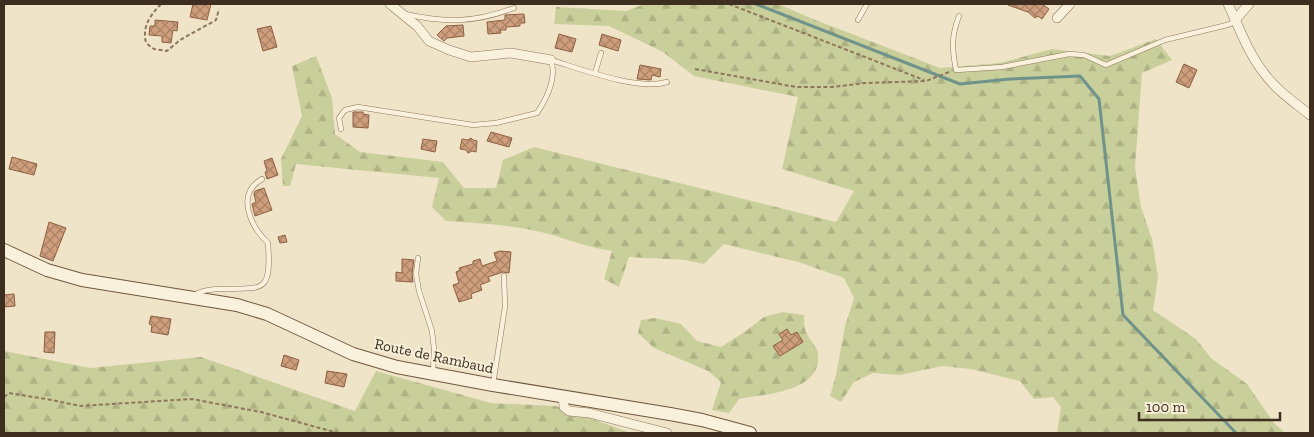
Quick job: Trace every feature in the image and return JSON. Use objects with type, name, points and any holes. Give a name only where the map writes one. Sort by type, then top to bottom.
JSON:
[{"type":"street","points":[[390,4],[417,26],[429,41],[449,50],[470,57],[511,54],[551,60]]},
{"type":"street","points":[[1056,18],[1070,4]]},
{"type":"street","points":[[1228,4],[1251,54],[1264,75],[1282,94],[1310,115]]},
{"type":"street","points":[[1236,19],[1249,4]]},
{"type":"street","name":"Route de Rambaud","points":[[4,250],[47,270],[65,276],[101,284],[237,305],[266,314],[366,359],[397,367],[702,420],[750,433]]},
{"type":"street","points":[[563,396],[564,407],[569,411],[589,413],[667,433]]},
{"type":"lane","points":[[858,20],[867,4]]},
{"type":"lane","points":[[402,14],[435,21],[474,20],[496,15],[514,8]]},
{"type":"lane","points":[[959,16],[954,28],[952,45],[956,70],[1002,67],[1069,54],[1084,55],[1106,65],[1165,40],[1230,24],[1236,19]]},
{"type":"lane","points":[[595,73],[601,53]]},
{"type":"lane","points":[[551,60],[595,73],[648,85],[657,86],[667,82]]},
{"type":"lane","points":[[341,128],[339,118],[345,110],[358,107],[473,125],[496,124],[537,113],[546,100],[552,78],[553,67],[551,60]]},
{"type":"lane","points":[[192,298],[201,290],[250,289],[260,287],[265,282],[269,275],[270,264],[268,243],[259,235],[247,206],[249,196],[256,182],[262,179]]},
{"type":"lane","points":[[418,258],[416,274],[419,291],[432,331],[434,349],[433,374]]},
{"type":"lane","points":[[493,385],[505,307],[504,276]]},
{"type":"path","points":[[161,4],[146,22],[144,34],[146,43],[154,49],[167,51],[180,40],[216,20],[219,10]]},
{"type":"path","points":[[729,4],[926,81]]},
{"type":"path","points":[[695,68],[796,87],[832,87],[866,83],[926,81],[945,74]]},
{"type":"path","points":[[4,398],[9,393],[80,406],[192,399],[261,412],[338,433]]},
{"type":"green space","points":[[645,4],[778,4],[940,68],[1000,63],[1052,49],[1110,56],[1156,39],[1172,60],[1142,73],[1135,167],[1141,207],[1152,239],[1158,277],[1153,310],[1196,339],[1211,358],[1247,384],[1274,423],[1285,433],[1057,433],[1061,407],[1053,397],[1034,399],[1020,381],[971,369],[942,366],[900,375],[873,373],[854,382],[841,402],[830,396],[845,326],[854,298],[844,278],[798,262],[724,244],[704,264],[685,260],[629,257],[619,287],[604,279],[612,251],[520,228],[446,221],[432,207],[439,178],[296,164],[290,186],[283,186],[281,159],[302,116],[292,66],[316,56],[332,98],[335,134],[360,152],[443,162],[464,188],[496,188],[503,160],[534,147],[836,222],[854,191],[782,169],[798,97],[694,76],[663,52],[609,26],[554,24],[556,7],[626,11]]},
{"type":"green space","points":[[782,312],[804,315],[806,332],[818,351],[817,367],[802,384],[777,393],[739,399],[729,413],[712,410],[721,382],[708,371],[654,348],[638,333],[641,320],[655,318],[681,324],[697,341],[721,347],[764,317]]},
{"type":"green space","points":[[4,351],[90,368],[201,357],[355,411],[376,371],[491,403],[556,406],[631,433],[4,433]]},
{"type":"building","points":[[193,4],[211,4],[207,20],[190,17]]},
{"type":"building","points":[[1008,4],[1042,4],[1049,9],[1042,19],[1038,16],[1035,18],[1028,12]]},
{"type":"building","points":[[524,14],[525,23],[520,23],[520,26],[506,27],[506,30],[500,30],[501,33],[488,34],[487,22],[505,20],[505,15]]},
{"type":"building","points":[[155,20],[178,22],[177,31],[173,30],[171,43],[162,42],[162,36],[149,35],[150,26],[155,26]]},
{"type":"building","points":[[463,25],[464,36],[447,38],[444,41],[437,35],[446,26]]},
{"type":"building","points":[[271,26],[277,47],[263,51],[257,29]]},
{"type":"building","points":[[559,34],[576,39],[572,52],[555,48]]},
{"type":"building","points":[[602,34],[621,40],[618,51],[599,45]]},
{"type":"building","points":[[1184,64],[1197,70],[1189,88],[1176,82]]},
{"type":"building","points":[[640,65],[661,69],[660,77],[652,75],[651,80],[637,79]]},
{"type":"building","points":[[353,112],[363,112],[363,114],[369,115],[368,128],[353,127]]},
{"type":"building","points":[[491,132],[512,138],[509,147],[487,141]]},
{"type":"building","points":[[471,138],[477,141],[476,152],[468,153],[466,150],[460,149],[462,139],[468,140]]},
{"type":"building","points":[[423,139],[437,141],[435,152],[421,149]]},
{"type":"building","points":[[12,157],[37,164],[34,175],[9,169]]},
{"type":"building","points":[[272,158],[278,175],[267,179],[264,161]]},
{"type":"building","points":[[264,188],[272,210],[255,216],[252,204],[256,202],[254,194],[255,191]]},
{"type":"building","points":[[49,222],[66,228],[53,261],[40,256]]},
{"type":"building","points":[[285,235],[287,242],[280,243],[278,237]]},
{"type":"building","points":[[500,251],[511,252],[509,273],[503,272],[488,277],[490,281],[480,285],[482,290],[471,294],[472,298],[459,302],[453,285],[459,283],[456,272],[460,270],[459,268],[473,264],[473,261],[480,259],[482,266],[497,261],[494,253]]},
{"type":"building","points":[[402,259],[414,260],[413,282],[396,281],[396,272],[402,273]]},
{"type":"building","points":[[14,294],[15,306],[4,307],[4,295]]},
{"type":"building","points":[[151,316],[171,319],[168,335],[151,332],[152,325],[149,324]]},
{"type":"building","points":[[787,329],[791,335],[797,332],[803,342],[780,356],[773,346],[783,340],[779,334]]},
{"type":"building","points":[[45,332],[55,332],[54,353],[44,352]]},
{"type":"building","points":[[284,355],[299,360],[296,370],[281,366]]},
{"type":"building","points":[[327,371],[347,374],[344,387],[325,383]]},
{"type":"waterway","points":[[756,4],[960,84],[1010,79],[1080,76],[1099,99],[1123,315],[1236,433]]}]
